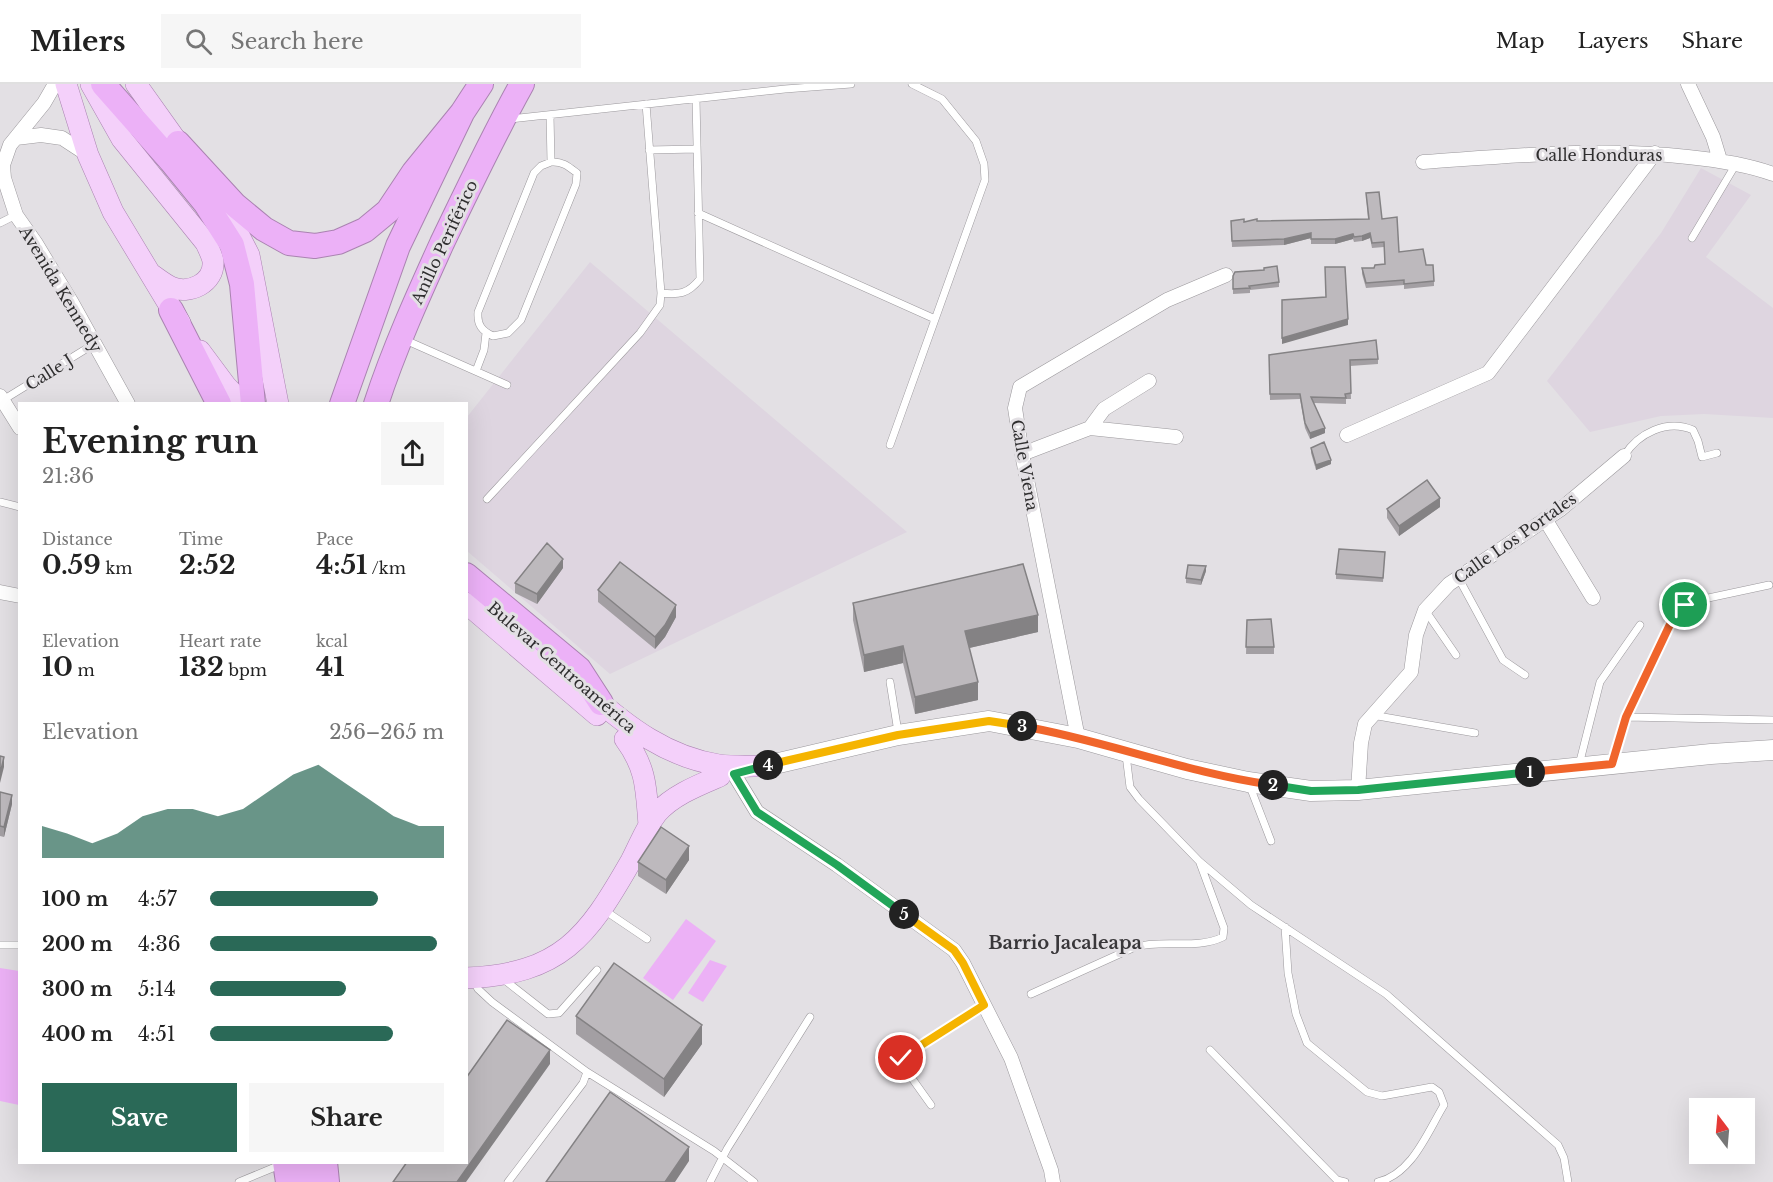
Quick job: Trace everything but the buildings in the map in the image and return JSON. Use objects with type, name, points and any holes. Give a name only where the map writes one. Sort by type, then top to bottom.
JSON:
[{"type":"highway","points":[[103,84],[206,204],[232,245],[242,284],[253,402]]},
{"type":"highway","points":[[178,143],[235,204],[264,229],[289,243],[315,246],[338,242],[365,230],[388,211],[414,172],[462,113],[481,84]]},
{"type":"highway","name":"Anillo Periférico","points":[[379,399],[401,338],[480,162],[522,84]]},
{"type":"highway","points":[[343,402],[398,246],[462,113]]},
{"type":"highway","points":[[171,310],[218,402]]},
{"type":"highway","points":[[468,577],[579,669],[601,704]]},
{"type":"main road","points":[[66,84],[88,155],[113,212],[171,310],[226,386],[241,402]]},
{"type":"main road","points":[[91,84],[122,139],[206,243],[213,261],[212,272],[199,287],[184,290],[172,288],[150,274]]},
{"type":"main road","points":[[136,84],[227,212],[249,255],[279,402]]},
{"type":"main road","name":"Bulevar Centroamérica","points":[[468,587],[601,704],[634,730],[671,752],[720,765],[766,766]]},
{"type":"main road","name":"Bulevar Centroamérica","points":[[468,605],[625,739],[688,770],[727,775],[766,766]]},
{"type":"main road","points":[[625,739],[637,755],[643,769],[649,825]]},
{"type":"main road","points":[[469,978],[522,971],[557,956],[579,939],[622,876],[658,812],[693,788],[727,775]]},
{"type":"street","name":"Avenida Kennedy","points":[[56,84],[44,103],[10,145],[3,165],[4,178],[16,215],[35,242],[127,402]]},
{"type":"street","points":[[1688,84],[1713,137],[1720,160]]},
{"type":"street","points":[[16,138],[41,135],[62,138],[88,155]]},
{"type":"street","name":"Calle Honduras","points":[[1423,162],[1564,153],[1655,153],[1720,160],[1773,174]]},
{"type":"street","points":[[1347,435],[1488,373],[1655,153]]},
{"type":"street","name":"Calle Viena","points":[[1078,738],[1022,454],[1015,408],[1020,387],[1167,300],[1226,275]]},
{"type":"street","points":[[1090,428],[1104,409],[1149,381]]},
{"type":"street","points":[[1,398],[18,425]]},
{"type":"street","points":[[1022,454],[1090,428],[1176,437]]},
{"type":"street","name":"Calle Los Portales","points":[[1358,790],[1361,743],[1365,724],[1411,672],[1416,634],[1425,610],[1449,584],[1561,509],[1624,456]]},
{"type":"street","points":[[1545,519],[1593,598]]},
{"type":"street","points":[[0,592],[18,596]]},
{"type":"street","points":[[766,766],[898,735],[989,721],[1078,738],[1187,769],[1248,782],[1311,791],[1358,790],[1711,754],[1773,750]]},
{"type":"street","points":[[727,775],[757,812],[837,865],[954,950],[963,963],[1011,1058],[1051,1170],[1053,1182]]},
{"type":"lane","points":[[502,120],[784,89],[851,84]]},
{"type":"lane","points":[[890,445],[985,180],[984,165],[976,141],[942,99],[912,84]]},
{"type":"lane","points":[[661,293],[678,294],[688,290],[700,279],[696,99]]},
{"type":"lane","points":[[488,500],[640,333],[660,305],[661,293],[646,104]]},
{"type":"lane","points":[[550,115],[551,162]]},
{"type":"lane","points":[[649,150],[697,149]]},
{"type":"lane","points":[[551,162],[569,166],[577,173],[576,184],[521,320],[508,333],[493,336],[486,333],[477,321],[478,312],[534,173],[541,166],[551,162]]},
{"type":"lane","points":[[1692,238],[1736,164]]},
{"type":"lane","points":[[698,213],[935,319]]},
{"type":"lane","points":[[0,223],[16,215]]},
{"type":"lane","points":[[476,371],[484,350],[486,333]]},
{"type":"lane","points":[[401,338],[507,385]]},
{"type":"lane","name":"Calle J","points":[[1,398],[94,344]]},
{"type":"lane","points":[[1624,456],[1632,443],[1648,433],[1669,426],[1684,426],[1693,430],[1702,457],[1717,453]]},
{"type":"lane","points":[[0,502],[18,506]]},
{"type":"lane","points":[[1458,578],[1503,660],[1525,675]]},
{"type":"lane","points":[[1612,764],[1626,717],[1674,616],[1685,605],[1699,600],[1769,585]]},
{"type":"lane","points":[[1425,610],[1456,655]]},
{"type":"lane","points":[[1579,768],[1600,682],[1640,625]]},
{"type":"lane","points":[[890,682],[898,735]]},
{"type":"lane","points":[[1372,715],[1475,733]]},
{"type":"lane","points":[[1626,717],[1773,720]]},
{"type":"lane","points":[[1125,750],[1130,787],[1199,861],[1251,905],[1386,994],[1558,1145],[1564,1158],[1568,1182]]},
{"type":"lane","points":[[1248,782],[1271,841]]},
{"type":"lane","points":[[1031,994],[1150,942],[1174,944],[1214,941],[1223,937],[1224,928],[1199,861]]},
{"type":"lane","points":[[602,908],[647,939]]},
{"type":"lane","points":[[1285,927],[1288,973],[1296,1014],[1307,1043],[1367,1092],[1382,1096],[1432,1087],[1438,1092],[1444,1105],[1408,1164],[1388,1180],[1378,1182]]},
{"type":"lane","points":[[0,945],[18,945]]},
{"type":"lane","points":[[498,975],[548,1014],[559,1013],[597,970]]},
{"type":"lane","points":[[469,978],[492,1002],[587,1072],[714,1151],[754,1182]]},
{"type":"lane","points":[[932,1106],[901,1063],[901,1058],[984,1005]]},
{"type":"lane","points":[[710,1182],[722,1158],[810,1017]]},
{"type":"lane","points":[[1210,1050],[1336,1180],[1345,1182]]},
{"type":"lane","points":[[508,1182],[583,1083],[587,1072]]},
{"type":"lane","points":[[239,1182],[309,1170]]},
{"type":"shaded area","points":[[1701,168],[1751,195],[1706,257],[1773,308],[1773,418],[1704,414],[1661,416],[1590,432],[1547,381],[1661,233]]},
{"type":"shaded area","points":[[590,262],[907,532],[610,674],[468,552],[468,416]]},
{"type":"shaded area","points":[[686,919],[716,941],[673,1000],[643,978]]},
{"type":"shaded area","points":[[710,960],[727,966],[703,1002],[688,993]]},
{"type":"shaded area","points":[[0,968],[18,971],[18,1105],[0,1101]]},
{"type":"district","name":"Barrio Jacaleapa","points":[[1065,943]]},
{"type":"route","points":[[901,1058],[984,1005],[963,963],[954,950],[837,865],[757,812],[734,774],[898,735],[989,721],[1078,738],[1187,769],[1248,782],[1311,791],[1358,790],[1612,764],[1626,717],[1674,616],[1685,605]]}]
